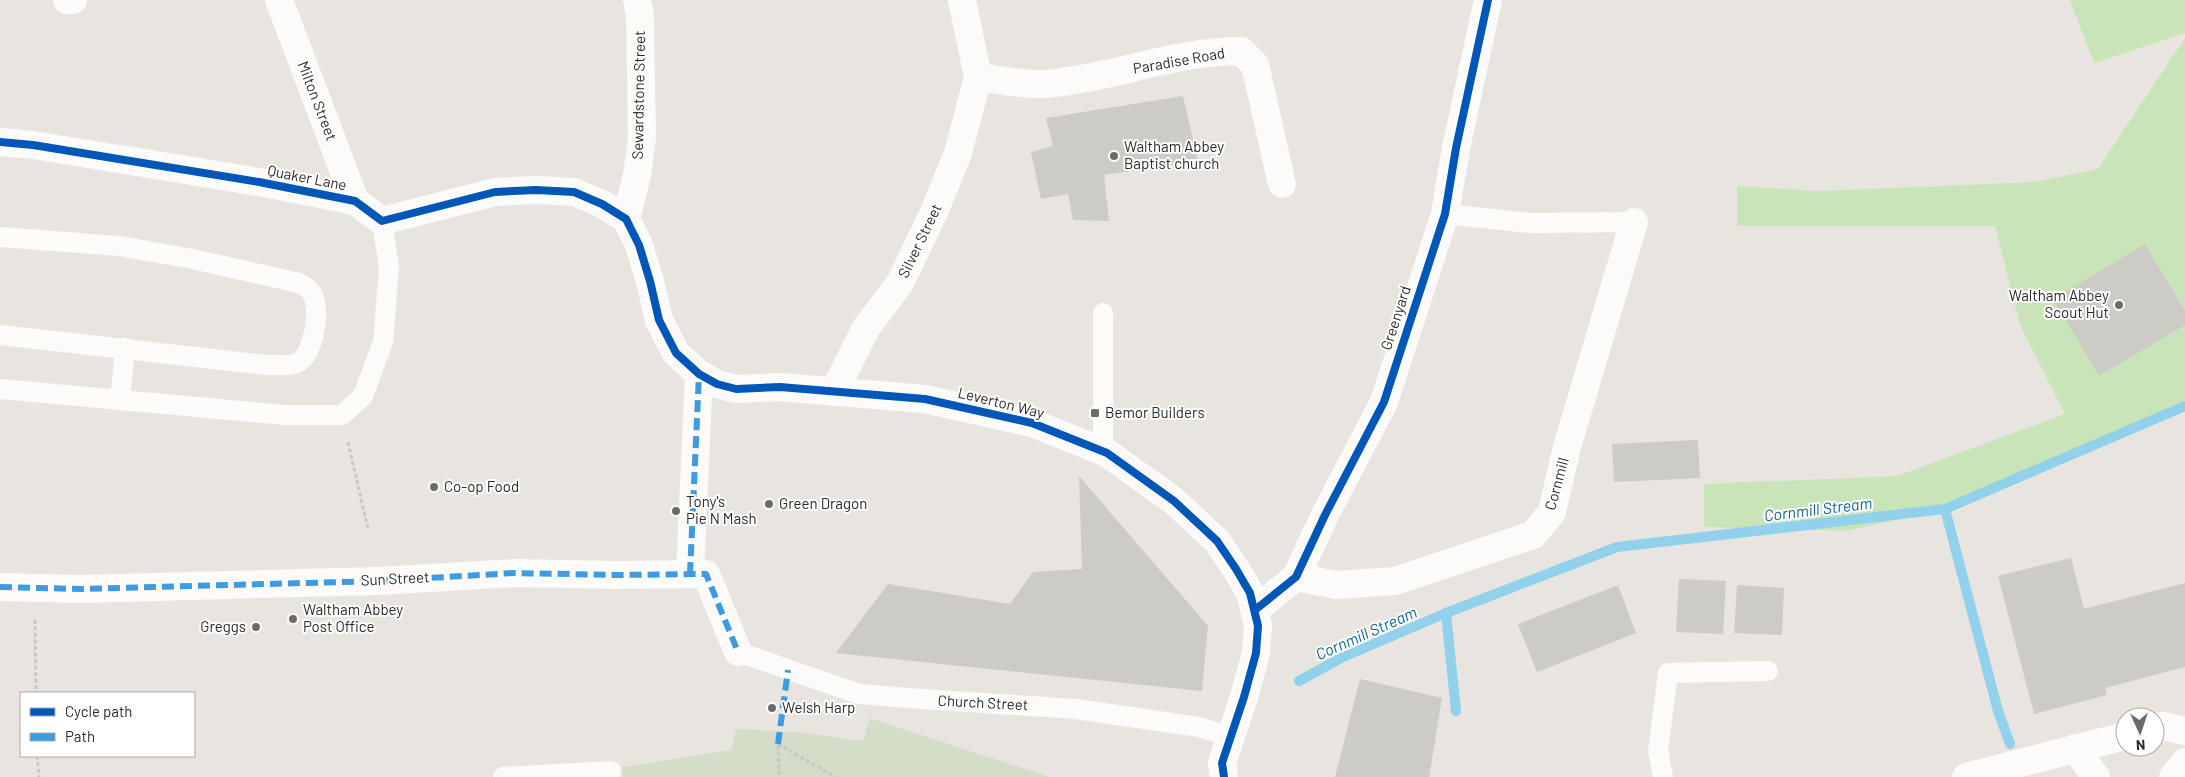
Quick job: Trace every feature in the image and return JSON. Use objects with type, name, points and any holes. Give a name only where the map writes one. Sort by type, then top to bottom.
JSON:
[{"type":"street","points":[[67,0],[73,0]]},
{"type":"street","name":"Milton Street","points":[[279,0],[355,201]]},
{"type":"street","name":"Sewardstone Street","points":[[626,219],[637,175],[642,138],[640,15],[637,0]]},
{"type":"street","points":[[962,0],[978,77]]},
{"type":"street","name":"Greenyard","points":[[1255,610],[1296,577],[1325,515],[1384,402],[1445,214],[1456,148],[1488,0]]},
{"type":"street","name":"Paradise Road","points":[[978,77],[1044,84],[1098,77],[1218,51],[1241,51],[1255,64],[1282,184]]},
{"type":"street","name":"Silver Street","points":[[834,392],[866,328],[900,283],[934,212],[958,152],[978,77]]},
{"type":"street","name":"Quaker Lane","points":[[0,142],[33,145],[259,182],[355,201],[382,221]]},
{"type":"street","points":[[382,221],[495,192],[536,190],[574,192],[602,204],[626,219]]},
{"type":"street","name":"Leverton Way","points":[[626,219],[639,244],[650,281],[658,320],[676,353],[698,374],[717,384],[736,389],[780,387],[935,401],[1032,423],[1104,451],[1174,501],[1217,541],[1250,592],[1258,626],[1256,653],[1222,763],[1224,777]]},
{"type":"street","name":"Cornmill","points":[[1296,577],[1336,585],[1396,582],[1533,534],[1552,512],[1567,447],[1634,222]]},
{"type":"street","points":[[690,574],[698,374]]},
{"type":"street","name":"Sun Street","points":[[0,587],[35,590],[369,581],[513,572],[617,575],[706,574],[738,652]]},
{"type":"street","points":[[2165,726],[2185,731]]},
{"type":"street","points":[[1981,775],[2115,738]]},
{"type":"street","points":[[2075,748],[2096,777]]},
{"type":"street","points":[[2173,777],[2185,762]]},
{"type":"lane","points":[[1445,214],[1530,223],[1634,222]]},
{"type":"lane","points":[[0,389],[285,415],[342,415],[363,396],[383,342],[389,268],[382,221]]},
{"type":"lane","points":[[0,237],[119,246],[188,258],[298,282],[311,292],[316,304],[316,321],[310,348],[306,357],[297,364],[266,365],[0,335]]},
{"type":"lane","points":[[1103,313],[1104,451]]},
{"type":"lane","points":[[120,400],[125,348]]},
{"type":"lane","name":"Church Street","points":[[738,652],[859,694],[1076,708],[1199,727],[1231,737]]},
{"type":"lane","points":[[1663,777],[1658,751],[1668,673],[1768,671]]},
{"type":"lane","points":[[503,777],[612,771]]},
{"type":"path","points":[[342,415],[368,529]]},
{"type":"path","points":[[35,590],[36,692]]},
{"type":"path","points":[[779,777],[778,744],[835,777]]},
{"type":"path","points":[[37,757],[39,777]]},
{"type":"green space","points":[[2070,0],[2185,0],[2185,33],[2094,63]]},
{"type":"green space","points":[[2185,38],[2185,406],[1945,509],[1846,531],[1704,527],[1704,484],[1897,476],[2065,414],[2020,325],[1995,226],[1737,226],[1737,186],[1817,191],[2035,182],[2098,169]]},
{"type":"green space","points":[[870,718],[1049,777],[623,777],[622,767],[731,750],[736,729],[798,732],[863,741]]},
{"type":"building","name":"Waltham Abbey Baptist church","points":[[1183,96],[1198,161],[1104,175],[1109,221],[1073,220],[1068,194],[1041,199],[1031,152],[1053,146],[1046,118]]},
{"type":"building","name":"Waltham Abbey Scout Hut","points":[[2145,244],[2185,311],[2185,325],[2099,376],[2053,299]]},
{"type":"building","points":[[1698,440],[1700,478],[1614,482],[1612,444]]},
{"type":"building","points":[[1079,476],[1208,626],[1202,691],[836,653],[888,584],[1010,604],[1033,572],[1082,569]]},
{"type":"building","points":[[2071,558],[2084,609],[2185,583],[2185,667],[2105,688],[2107,695],[2034,714],[1998,576]]},
{"type":"building","points":[[1679,579],[1726,581],[1723,634],[1676,632]]},
{"type":"building","points":[[1618,585],[1636,633],[1537,672],[1518,624]]},
{"type":"building","points":[[1737,585],[1784,588],[1782,635],[1734,633]]},
{"type":"building","points":[[1360,679],[1442,698],[1429,777],[1335,777]]},
{"type":"waterway","name":"Cornmill Stream","points":[[1299,681],[1341,658],[1446,613],[1617,547],[1945,509],[2185,406]]},
{"type":"waterway","points":[[1945,509],[1998,711],[2010,744]]},
{"type":"waterway","name":"Cornmill Stream","points":[[1446,613],[1456,711]]},
{"type":"marked path","points":[[690,574],[699,374]]},
{"type":"marked path","points":[[0,587],[80,589],[379,581],[513,573],[706,574],[738,652]]},
{"type":"marked path","points":[[778,744],[788,670]]},
{"type":"cycle path","points":[[1255,610],[1296,577],[1325,515],[1384,402],[1445,214],[1456,148],[1488,0]]},
{"type":"cycle path","points":[[0,142],[33,145],[259,182],[355,201],[382,221],[495,192],[536,190],[574,192],[602,204],[626,219],[639,245],[659,320],[676,353],[699,374],[717,384],[736,389],[780,387],[925,399],[1032,423],[1107,453],[1174,501],[1217,541],[1250,593],[1258,626],[1256,653],[1244,697],[1222,763],[1224,777]]},
{"type":"place","name":"Waltham Abbey Baptist church","points":[[1114,156]]},
{"type":"place","name":"Waltham Abbey Scout Hut","points":[[2119,305]]},
{"type":"place","name":"Bemor Builders","points":[[1095,413]]},
{"type":"place","name":"Co-op Food","points":[[434,487]]},
{"type":"place","name":"Green Dragon","points":[[769,504]]},
{"type":"place","name":"Tony's Pie N Mash","points":[[676,511]]},
{"type":"place","name":"Waltham Abbey Post Office","points":[[293,619]]},
{"type":"place","name":"Greggs","points":[[256,627]]},
{"type":"place","name":"Welsh Harp","points":[[772,708]]}]
